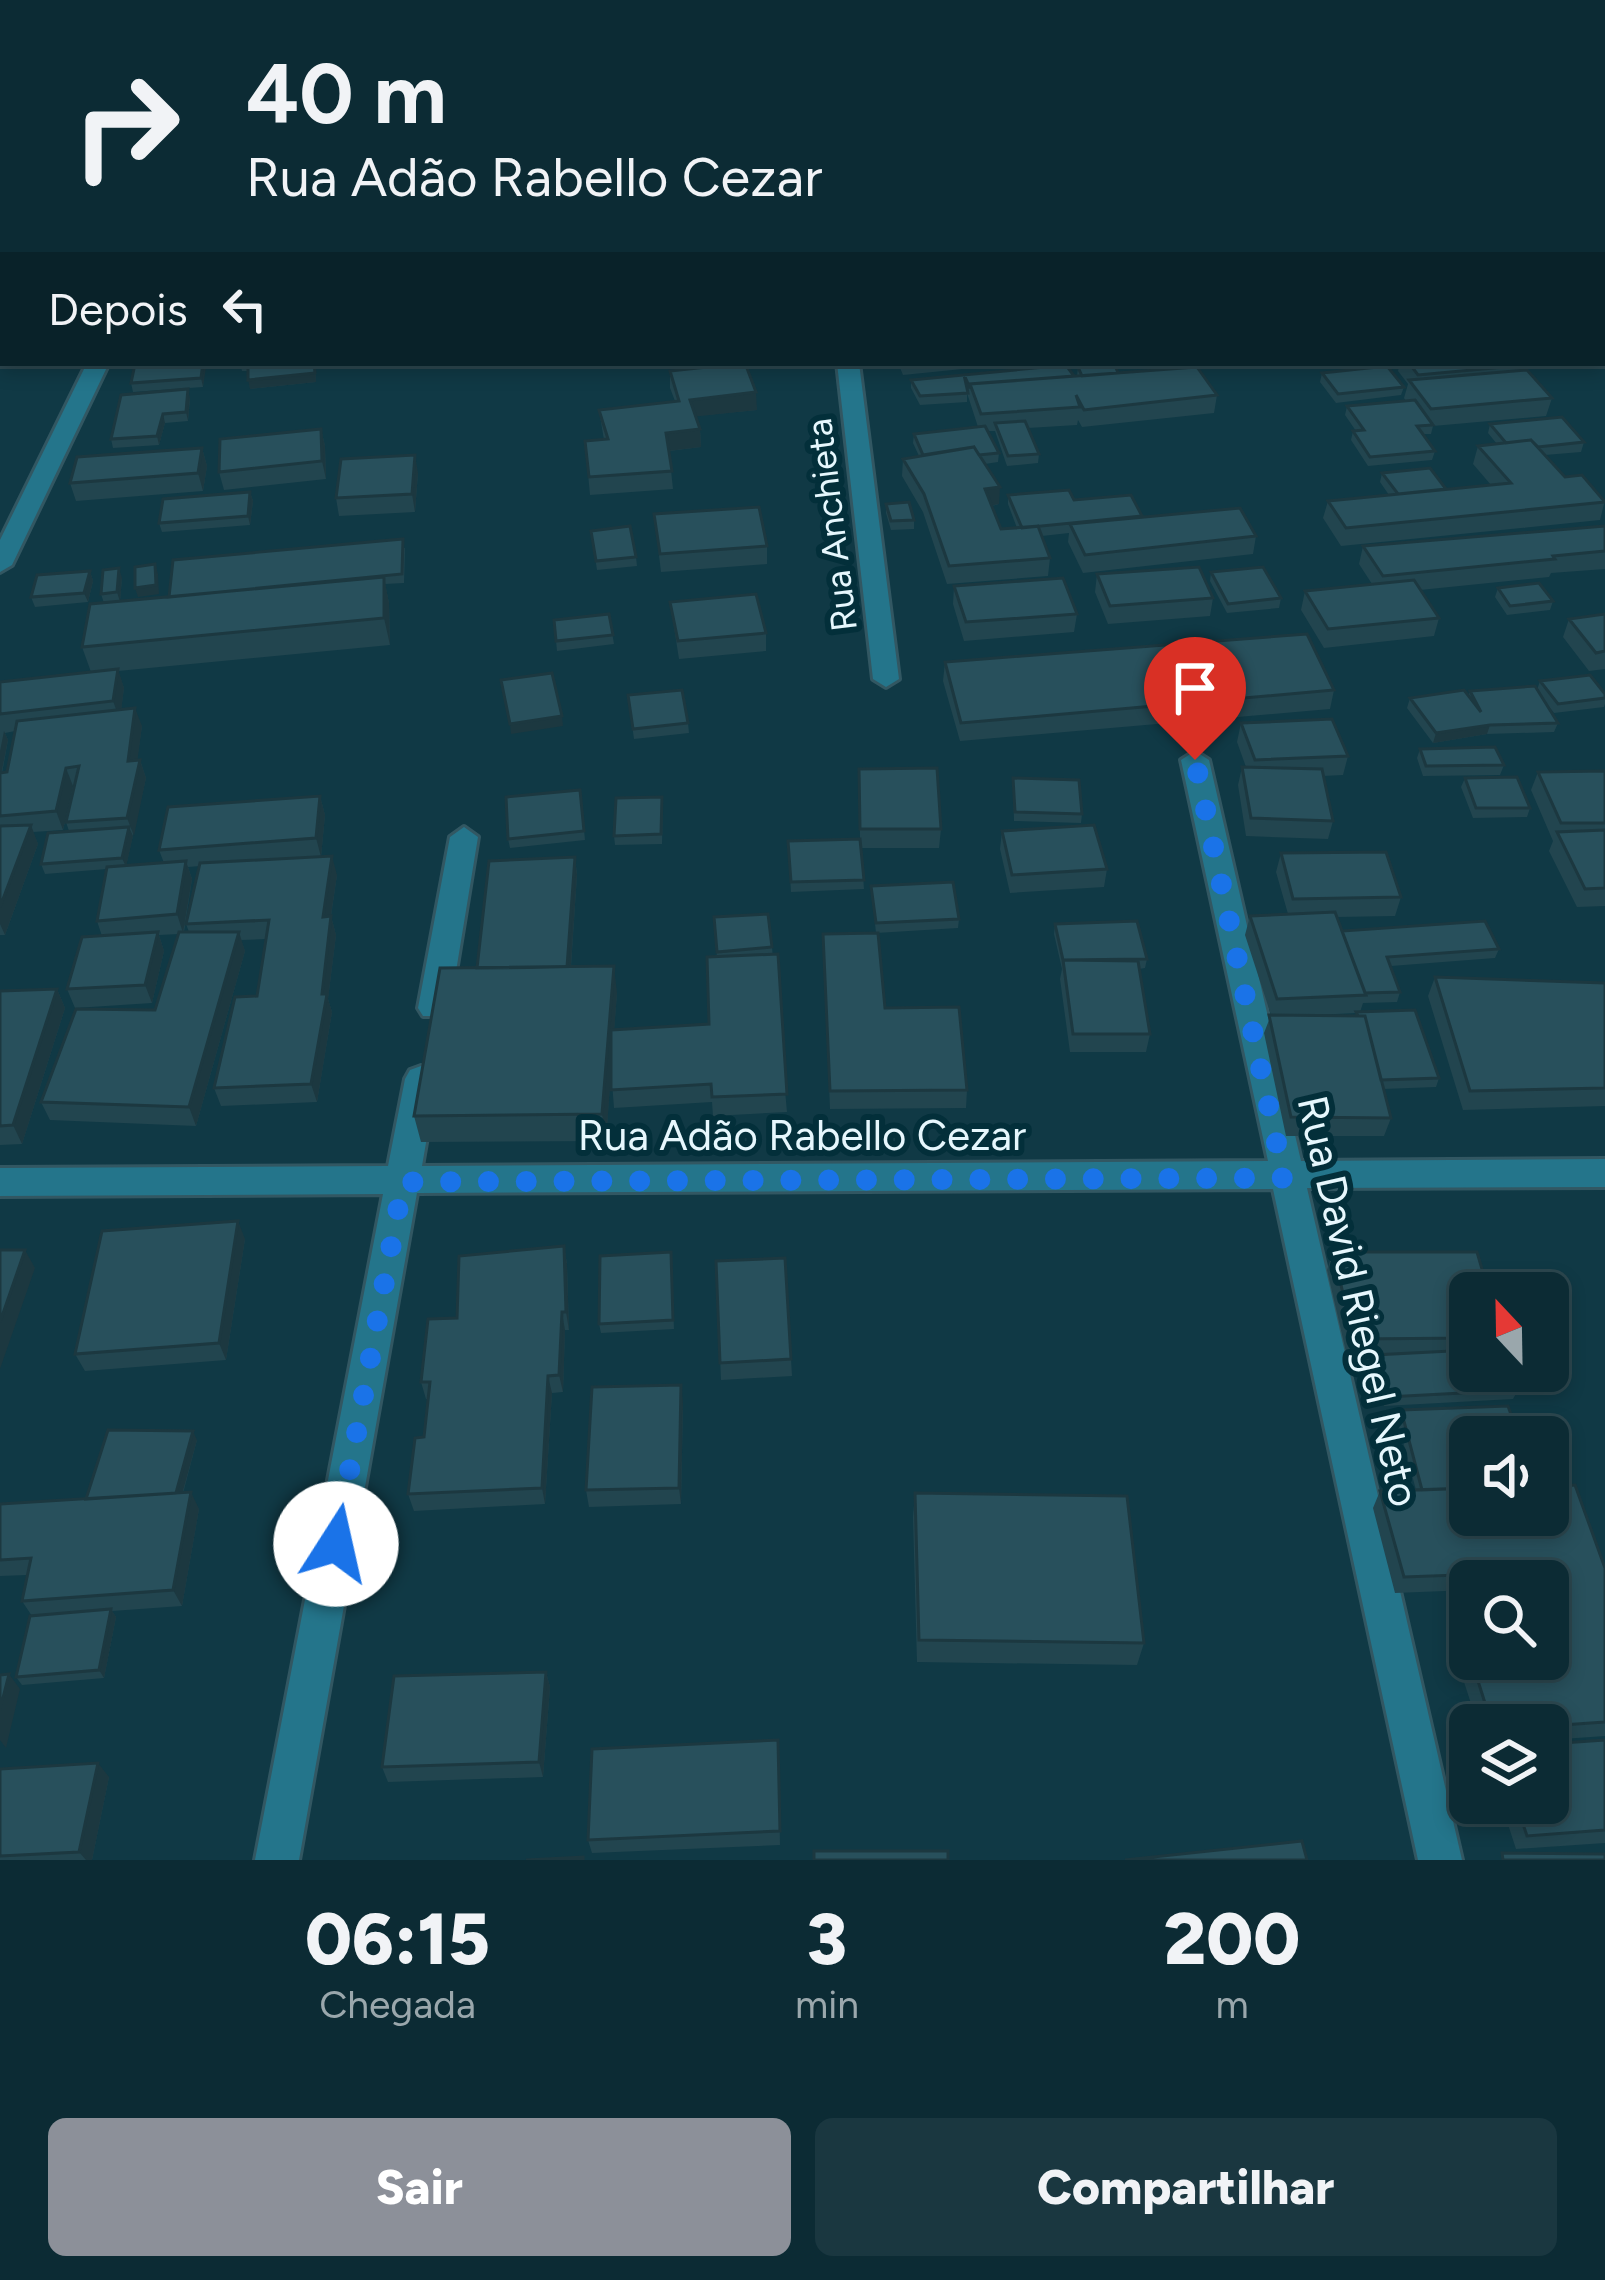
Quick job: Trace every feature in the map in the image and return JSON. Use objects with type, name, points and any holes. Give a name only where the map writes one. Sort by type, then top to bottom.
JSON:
[{"type":"street","points":[[0,566],[97,366]]},
{"type":"street","name":"Rua Anchieta","points":[[848,366],[886,679]]},
{"type":"street","name":"Rua David Riegel Neto","points":[[1195,760],[1284,1178],[1440,1860]]},
{"type":"street","points":[[277,1860],[464,837]]},
{"type":"street","name":"Rua Adão Rabello Cezar","points":[[0,1182],[1605,1173]]},
{"type":"building","points":[[135,366],[203,366],[201,378],[131,383]]},
{"type":"building","points":[[248,366],[314,366],[315,373],[248,380]]},
{"type":"building","points":[[746,366],[756,392],[690,400],[700,429],[666,433],[672,471],[589,477],[585,441],[608,439],[599,410],[679,401],[670,371]]},
{"type":"building","points":[[1056,366],[1067,366],[1074,376],[970,384],[970,388],[964,375],[968,393],[920,396],[911,380]]},
{"type":"building","points":[[1115,366],[1118,373],[1082,376],[1078,367]]},
{"type":"building","points":[[1387,366],[1404,387],[1338,394],[1322,373]]},
{"type":"building","points":[[1411,366],[1515,366],[1418,375]]},
{"type":"building","points":[[1197,367],[1217,395],[1084,410],[1076,395],[1080,407],[981,414],[970,384]]},
{"type":"building","points":[[1527,370],[1552,398],[1431,409],[1409,380]]},
{"type":"building","points":[[188,389],[186,412],[163,414],[157,436],[111,439],[121,395]]},
{"type":"building","points":[[1415,400],[1433,425],[1417,426],[1435,451],[1370,457],[1353,431],[1364,430],[1347,406]]},
{"type":"building","points":[[1562,417],[1584,442],[1538,447],[1531,440],[1506,443],[1490,424]]},
{"type":"building","points":[[1025,421],[1039,454],[1008,456],[995,423]]},
{"type":"building","points":[[985,426],[999,453],[979,455],[974,447],[923,455],[914,434]]},
{"type":"building","points":[[321,429],[322,461],[219,472],[220,439]]},
{"type":"building","points":[[1531,440],[1565,477],[1582,475],[1605,502],[1346,528],[1328,501],[1511,483],[1478,446]]},
{"type":"building","points":[[974,447],[1000,487],[985,489],[1001,529],[1038,526],[1050,558],[949,566],[924,494],[903,459]]},
{"type":"building","points":[[202,448],[198,473],[70,483],[77,457]]},
{"type":"building","points":[[415,455],[412,494],[336,498],[341,459]]},
{"type":"building","points":[[1430,468],[1446,489],[1398,494],[1382,473]]},
{"type":"building","points":[[1069,490],[1074,500],[1131,495],[1142,516],[1022,528],[1008,495]]},
{"type":"building","points":[[250,492],[248,516],[159,523],[163,499]]},
{"type":"building","points":[[909,502],[914,520],[891,521],[886,504]]},
{"type":"building","points":[[759,507],[767,546],[660,554],[654,514]]},
{"type":"building","points":[[1240,508],[1256,536],[1085,555],[1070,524]]},
{"type":"building","points":[[630,526],[636,557],[596,561],[591,531]]},
{"type":"building","points":[[1605,526],[1605,551],[1383,576],[1363,546]]},
{"type":"building","points":[[403,539],[402,574],[169,597],[173,560]]},
{"type":"building","points":[[155,564],[156,585],[135,588],[135,567]]},
{"type":"building","points":[[1199,567],[1213,598],[1110,606],[1097,574]]},
{"type":"building","points":[[1263,567],[1281,598],[1228,604],[1211,572]]},
{"type":"building","points":[[119,568],[117,592],[101,594],[103,570]]},
{"type":"building","points":[[90,571],[84,593],[31,597],[37,575]]},
{"type":"building","points":[[384,577],[384,618],[82,647],[90,604]]},
{"type":"building","points":[[1063,578],[1077,614],[966,622],[954,586]]},
{"type":"building","points":[[1414,580],[1439,618],[1328,629],[1305,591]]},
{"type":"building","points":[[1539,583],[1553,601],[1510,606],[1498,588]]},
{"type":"building","points":[[756,594],[766,633],[678,641],[670,602]]},
{"type":"building","points":[[609,614],[613,635],[556,641],[554,620]]},
{"type":"building","points":[[1605,614],[1605,651],[1596,653],[1569,619]]},
{"type":"building","points":[[1307,634],[1334,690],[961,723],[945,662]]},
{"type":"building","points":[[118,669],[113,701],[0,714],[0,682]]},
{"type":"building","points":[[552,673],[562,716],[510,724],[501,680]]},
{"type":"building","points":[[1590,675],[1605,698],[1558,704],[1540,681]]},
{"type":"building","points":[[1535,686],[1558,723],[1436,733],[1410,698],[1464,690],[1481,712],[1470,691]]},
{"type":"building","points":[[682,690],[688,723],[633,729],[628,695]]},
{"type":"building","points":[[135,708],[128,761],[140,760],[127,818],[66,822],[79,766],[66,768],[56,811],[0,816],[0,773],[7,772],[17,721]]},
{"type":"building","points":[[1332,719],[1348,756],[1255,760],[1241,723]]},
{"type":"building","points":[[1495,747],[1504,765],[1426,766],[1420,749]]},
{"type":"building","points":[[1242,767],[1322,769],[1333,821],[1251,818]]},
{"type":"building","points":[[937,768],[941,829],[860,829],[859,769]]},
{"type":"building","points":[[1605,771],[1605,823],[1561,823],[1538,772]]},
{"type":"building","points":[[1517,777],[1530,808],[1476,808],[1465,778]]},
{"type":"building","points":[[1013,778],[1079,780],[1082,814],[1015,812]]},
{"type":"building","points":[[580,790],[584,831],[508,839],[506,797]]},
{"type":"building","points":[[320,796],[316,838],[159,850],[168,807]]},
{"type":"building","points":[[662,797],[661,834],[614,836],[616,798]]},
{"type":"building","points":[[31,825],[0,907],[0,826]]},
{"type":"building","points":[[1094,825],[1107,869],[1012,875],[1002,831]]},
{"type":"building","points":[[129,827],[122,858],[41,864],[48,833]]},
{"type":"building","points":[[1605,830],[1605,888],[1585,889],[1557,832]]},
{"type":"building","points":[[860,839],[864,880],[791,882],[788,841]]},
{"type":"building","points":[[1386,852],[1401,897],[1293,899],[1281,853]]},
{"type":"building","points":[[332,856],[323,917],[331,916],[322,994],[327,994],[311,1084],[214,1088],[235,997],[257,996],[269,920],[186,924],[200,863]]},
{"type":"building","points":[[575,857],[567,967],[477,968],[489,861]]},
{"type":"building","points":[[186,861],[177,914],[97,921],[107,867]]},
{"type":"building","points":[[953,882],[959,919],[876,923],[871,886]]},
{"type":"building","points":[[1335,912],[1366,995],[1277,999],[1250,916]]},
{"type":"building","points":[[768,914],[772,947],[717,952],[714,917]]},
{"type":"building","points":[[1137,921],[1147,959],[1063,960],[1055,924]]},
{"type":"building","points":[[1485,921],[1499,949],[1387,957],[1400,992],[1365,993],[1342,931]]},
{"type":"building","points":[[158,932],[145,985],[67,989],[82,937]]},
{"type":"building","points":[[179,932],[239,932],[189,1107],[41,1102],[76,1009],[155,1010]]},
{"type":"building","points":[[878,933],[885,1008],[959,1007],[967,1090],[830,1091],[823,934]]},
{"type":"building","points":[[778,954],[787,1094],[712,1097],[711,1084],[611,1090],[611,1030],[709,1024],[707,957]]},
{"type":"building","points":[[1063,960],[1138,961],[1150,1034],[1073,1034]]},
{"type":"building","points":[[614,966],[602,1114],[414,1116],[440,968]]},
{"type":"building","points":[[1435,977],[1605,983],[1605,1088],[1470,1091]]},
{"type":"building","points":[[57,989],[13,1125],[0,1126],[0,991]]},
{"type":"building","points":[[1415,1010],[1439,1078],[1381,1080],[1365,1016],[1356,1012]]},
{"type":"building","points":[[1269,1015],[1365,1016],[1391,1118],[1291,1117]]},
{"type":"building","points":[[238,1221],[219,1343],[75,1354],[102,1231]]},
{"type":"building","points":[[564,1246],[566,1312],[562,1312],[559,1375],[548,1376],[542,1488],[408,1494],[415,1438],[424,1437],[430,1382],[421,1382],[428,1319],[457,1318],[459,1256]]},
{"type":"building","points":[[0,1250],[25,1250],[0,1322]]},
{"type":"building","points":[[671,1252],[673,1320],[599,1324],[600,1256]]},
{"type":"building","points":[[1333,1252],[1477,1252],[1483,1272],[1449,1272],[1449,1338],[1354,1339]]},
{"type":"building","points":[[785,1258],[791,1359],[720,1363],[716,1261]]},
{"type":"building","points":[[1449,1351],[1449,1392],[1481,1392],[1387,1397],[1374,1355]]},
{"type":"building","points":[[681,1385],[679,1488],[586,1490],[592,1387]]},
{"type":"building","points":[[1508,1406],[1512,1416],[1449,1416],[1449,1489],[1422,1490],[1401,1410]]},
{"type":"building","points":[[108,1430],[193,1431],[176,1493],[86,1499]]},
{"type":"building","points":[[1569,1485],[1575,1485],[1605,1568],[1605,1722],[1569,1725],[1569,1704],[1485,1704],[1478,1680],[1569,1680],[1569,1560],[1449,1560],[1449,1575],[1404,1577],[1380,1491],[1449,1489],[1449,1536],[1569,1536]]},
{"type":"building","points":[[191,1492],[173,1590],[22,1601],[31,1558],[0,1560],[0,1504]]},
{"type":"building","points":[[915,1493],[1127,1496],[1144,1643],[919,1640]]},
{"type":"building","points":[[111,1609],[99,1670],[16,1677],[30,1616]]},
{"type":"building","points":[[546,1672],[539,1762],[382,1767],[394,1676]]},
{"type":"building","points":[[9,1674],[0,1710],[0,1675]]},
{"type":"building","points":[[778,1740],[780,1831],[588,1840],[592,1749]]},
{"type":"building","points":[[1605,1740],[1605,1830],[1527,1836],[1523,1824],[1569,1824],[1569,1743]]},
{"type":"building","points":[[98,1763],[79,1852],[0,1856],[0,1769]]},
{"type":"building","points":[[1302,1841],[1307,1860],[1125,1860]]},
{"type":"building","points":[[814,1851],[948,1851],[948,1860],[814,1860]]},
{"type":"building","points":[[1502,1853],[1605,1854],[1605,1860],[1503,1860]]},
{"type":"route","points":[[336,1544],[403,1182],[1284,1178],[1195,760]]}]
